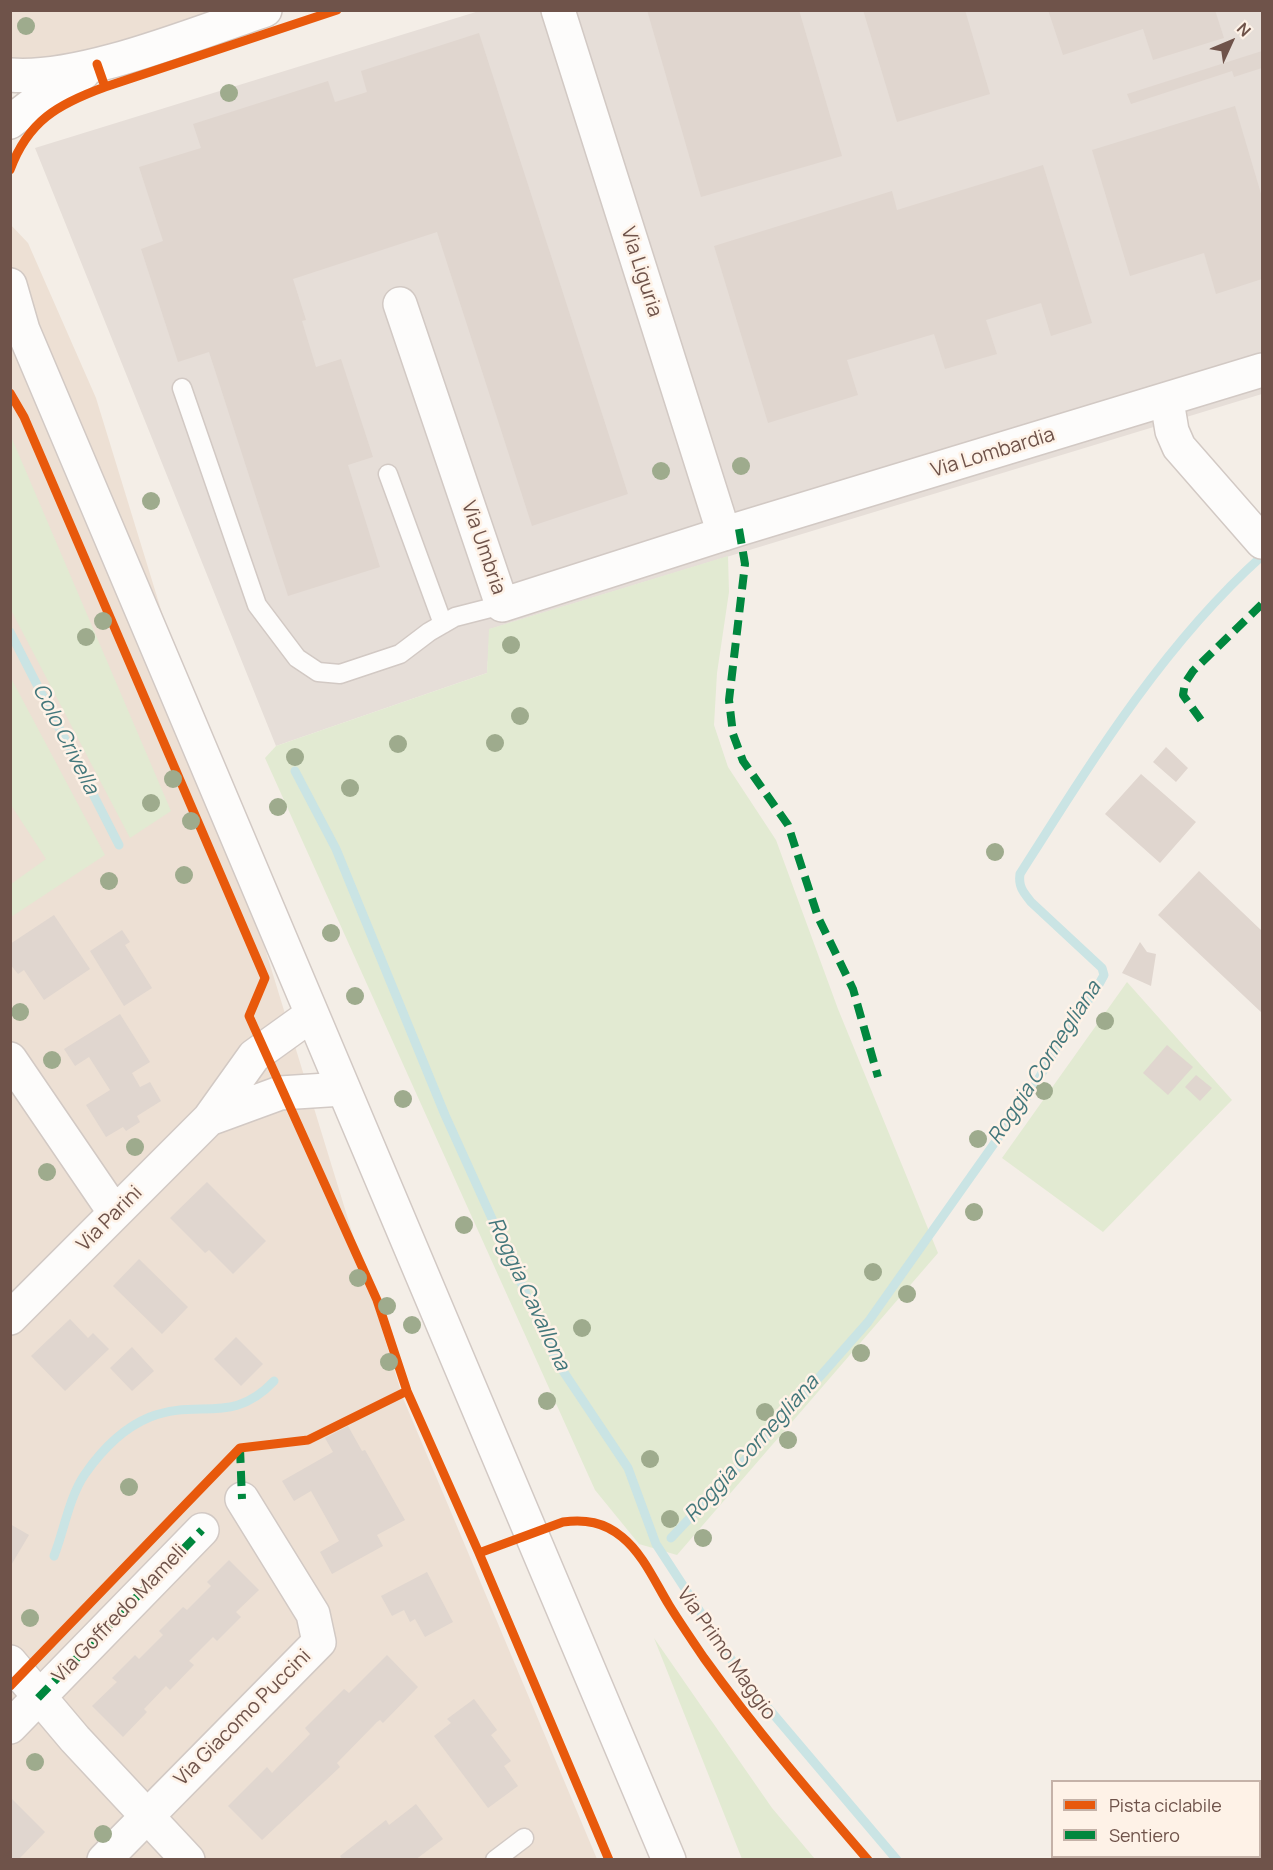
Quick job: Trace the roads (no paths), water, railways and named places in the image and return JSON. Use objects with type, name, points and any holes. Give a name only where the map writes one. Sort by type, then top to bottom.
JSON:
[{"type":"street","points":[[10,75],[27,76],[97,64],[265,10]]},
{"type":"street","name":"Via Liguria","points":[[558,10],[724,534]]},
{"type":"street","points":[[10,122],[36,102],[97,64]]},
{"type":"street","points":[[10,285],[17,320],[311,1015],[534,1533],[669,1860]]},
{"type":"street","name":"Via Umbria","points":[[400,304],[502,605],[724,534]]},
{"type":"street","name":"Via Lombardia","points":[[724,534],[1263,370]]},
{"type":"street","points":[[1167,400],[1172,431],[1179,447],[1263,542]]},
{"type":"street","name":"Via Parini","points":[[10,1318],[209,1119],[254,1056],[311,1015]]},
{"type":"street","points":[[10,1059],[115,1214]]},
{"type":"street","name":"Via Parini","points":[[209,1119],[280,1093],[343,1089]]},
{"type":"street","name":"Via Giacomo Puccini","points":[[104,1860],[319,1642],[313,1614],[242,1499]]},
{"type":"street","name":"Via Goffredo Mameli","points":[[39,1698],[202,1530]]},
{"type":"street","points":[[10,1662],[39,1698],[188,1860]]},
{"type":"street","points":[[10,1727],[39,1698]]},
{"type":"lane","points":[[182,388],[257,604],[297,658],[318,672],[340,674],[400,654],[455,617],[502,605]]},
{"type":"lane","points":[[388,474],[442,624]]},
{"type":"lane","points":[[495,1860],[524,1838]]},
{"type":"waterway","name":"Roggia Cornegliana","points":[[671,1538],[771,1432],[868,1322],[1032,1090],[1057,1047],[1098,986],[1104,975],[1102,968],[1031,902],[1021,886],[1020,874],[1130,706],[1192,627],[1262,556]]},
{"type":"waterway","name":"Colo Crivella","points":[[10,632],[119,845]]},
{"type":"waterway","name":"Roggia Cavallona","points":[[295,771],[336,849],[445,1115],[557,1362],[628,1468],[656,1544],[746,1682],[897,1860]]},
{"type":"waterway","name":"Colo Crivella","points":[[54,1556],[79,1483],[113,1441],[140,1422],[167,1412],[214,1409],[244,1403],[259,1395],[274,1381]]}]
